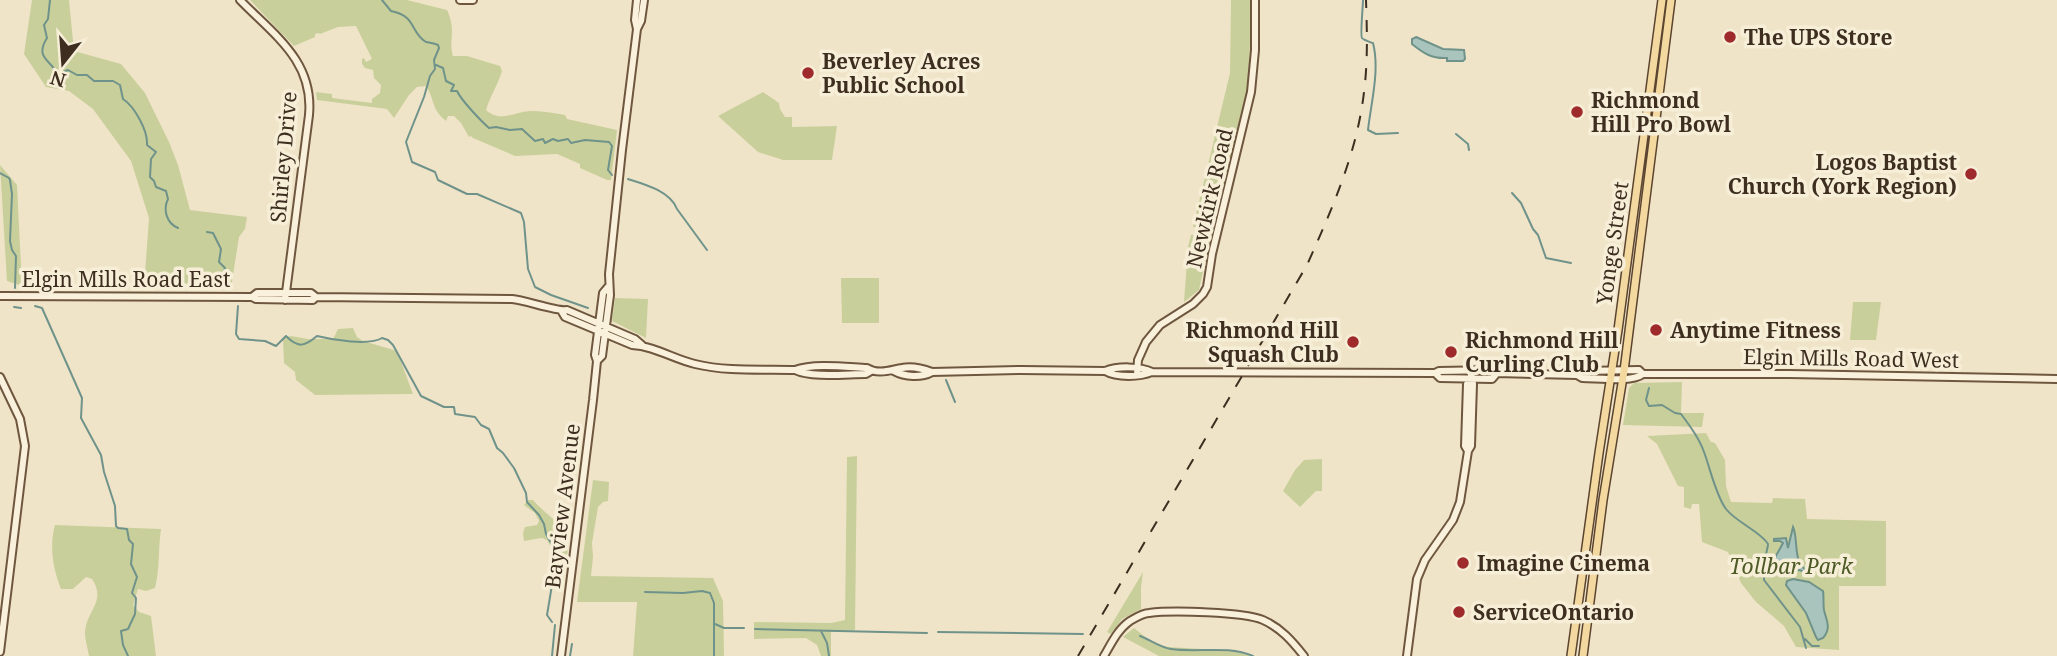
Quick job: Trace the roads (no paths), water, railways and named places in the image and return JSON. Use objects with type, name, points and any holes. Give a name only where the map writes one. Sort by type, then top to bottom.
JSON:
[{"type":"main road","name":"Shirley Drive","points":[[240,0],[294,55],[303,70],[309,90],[309,115],[285,296]]},
{"type":"main road","points":[[462,0],[473,0]]},
{"type":"main road","name":"Bayview Avenue","points":[[637,0],[637,29]]},
{"type":"main road","name":"Bayview Avenue","points":[[561,656],[597,361],[595,355],[602,328],[603,293],[608,287],[637,29],[644,0]]},
{"type":"main road","name":"Newkirk Road","points":[[1138,372],[1138,359],[1146,342],[1160,325],[1193,304],[1207,287],[1212,254],[1251,92],[1255,50],[1255,0]]},
{"type":"main road","name":"Yonge Street","points":[[1571,656],[1662,0]]},
{"type":"main road","name":"Yonge Street","points":[[1583,656],[1603,500],[1623,375],[1671,0]]},
{"type":"main road","name":"Elgin Mills Road East","points":[[0,296],[253,297],[257,293],[285,296],[311,293],[316,297],[498,298],[526,301],[562,312],[565,317],[602,328],[632,345],[642,345],[677,359],[708,367],[795,370],[803,367],[829,367],[867,368],[871,371],[894,371],[902,368],[932,372],[1105,371],[1111,374],[1435,373],[1493,370],[1497,373],[1577,375],[1582,378],[1611,374]]},
{"type":"main road","points":[[1407,656],[1417,579],[1425,560],[1453,520],[1460,502],[1468,451],[1465,434],[1470,370]]},
{"type":"main road","name":"Elgin Mills Road East","points":[[1435,373],[1440,378],[1470,379],[1492,379],[1497,373]]},
{"type":"main road","name":"Elgin Mills Road West","points":[[1611,374],[1639,378],[1643,374],[1780,374],[2057,379]]},
{"type":"main road","points":[[0,377],[18,413],[25,446],[0,652]]},
{"type":"main road","points":[[1104,656],[1116,635],[1127,623],[1146,613],[1178,612],[1236,614],[1259,618],[1276,626],[1304,656]]},
{"type":"water","points":[[1416,37],[1443,49],[1464,50],[1465,59],[1447,61],[1447,58],[1428,55],[1412,44],[1412,39]]},
{"type":"water","points":[[1793,527],[1799,561],[1809,573],[1799,570],[1777,572],[1772,568],[1783,543],[1774,539],[1786,538],[1788,548]]},
{"type":"water","points":[[1793,579],[1809,582],[1823,591],[1828,627],[1823,638],[1818,640],[1806,613],[1786,585],[1787,581]]},
{"type":"waterway","points":[[50,0],[48,19],[44,25],[47,38],[43,54],[58,74],[68,70],[77,75],[87,75],[94,81],[113,81],[120,85],[123,99],[136,113],[143,126],[147,145],[156,152],[151,159],[150,177],[156,187],[166,191],[167,215],[171,223],[178,228]]},
{"type":"waterway","points":[[382,0],[391,11],[405,17],[421,38],[438,45],[439,48],[434,60],[435,69],[406,142],[412,162],[435,172],[438,180],[467,194],[477,194],[521,213],[528,269],[535,287],[588,308]]},
{"type":"waterway","points":[[1363,0],[1361,36],[1373,43],[1376,64],[1368,130],[1376,134],[1398,133]]},
{"type":"waterway","points":[[436,65],[443,68],[446,81],[454,85],[451,91],[457,91],[489,128],[522,129],[535,141],[543,139],[545,143],[553,139],[568,139],[571,143],[585,140],[609,142],[612,146],[608,170],[612,175]]},
{"type":"waterway","points":[[1456,134],[1468,144],[1469,150]]},
{"type":"waterway","points":[[0,173],[9,178],[12,194],[10,241],[16,256],[15,288]]},
{"type":"waterway","points":[[628,179],[669,197],[707,250]]},
{"type":"waterway","points":[[1512,193],[1521,203],[1538,235],[1546,258],[1571,263]]},
{"type":"waterway","points":[[207,232],[213,233],[221,249],[219,262],[225,268],[222,276],[230,286]]},
{"type":"waterway","points":[[35,306],[42,308],[82,398],[81,418],[101,455],[115,506],[116,526],[127,529],[129,540],[133,544],[131,564],[137,577],[132,593],[136,598],[135,614],[128,629],[121,631],[128,656]]},
{"type":"waterway","points":[[238,306],[236,334],[239,339],[265,341],[276,346],[286,336],[301,345],[317,336],[351,342],[369,342],[382,338],[388,340],[421,396],[444,407],[454,407],[455,414],[475,417],[481,425],[489,429],[497,448],[514,468],[526,493],[527,502],[539,515],[555,550],[547,615],[552,622]]},
{"type":"waterway","points":[[14,307],[21,308]]},
{"type":"waterway","points":[[946,380],[955,402]]},
{"type":"waterway","points":[[1649,388],[1646,400],[1649,406],[1662,405],[1681,414],[1694,432],[1726,509],[1768,544]]},
{"type":"waterway","points":[[1768,545],[1764,580],[1800,627],[1806,648]]},
{"type":"waterway","points":[[555,560],[561,566]]},
{"type":"waterway","points":[[645,592],[710,593],[714,603],[714,656]]},
{"type":"waterway","points":[[715,624],[724,628],[744,628]]},
{"type":"waterway","points":[[552,656],[555,625]]},
{"type":"waterway","points":[[755,629],[927,633]]},
{"type":"waterway","points":[[821,631],[829,656]]},
{"type":"waterway","points":[[938,632],[1083,634]]},
{"type":"waterway","points":[[1140,636],[1171,649],[1223,650],[1253,656]]},
{"type":"waterway","points":[[1805,639],[1812,646],[1819,646]]},
{"type":"waterway","points":[[570,656],[572,644]]},
{"type":"railway","points":[[1078,656],[1307,265],[1342,180],[1361,115],[1366,69],[1366,0]]},
{"type":"place","name":"The UPS Store","points":[[1730,37]]},
{"type":"place","name":"Beverley Acres Public School","points":[[808,73]]},
{"type":"place","name":"Richmond Hill Pro Bowl","points":[[1577,112]]},
{"type":"place","name":"Logos Baptist Church (York Region)","points":[[1971,174]]},
{"type":"place","name":"Anytime Fitness","points":[[1656,330]]},
{"type":"place","name":"Richmond Hill Squash Club","points":[[1353,342]]},
{"type":"place","name":"Richmond Hill Curling Club","points":[[1451,352]]},
{"type":"place","name":"Imagine Cinema","points":[[1463,563]]},
{"type":"place","name":"ServiceOntario","points":[[1459,612]]},
{"type":"park label","name":"Tollbar Park","points":[[1791,566]]}]
